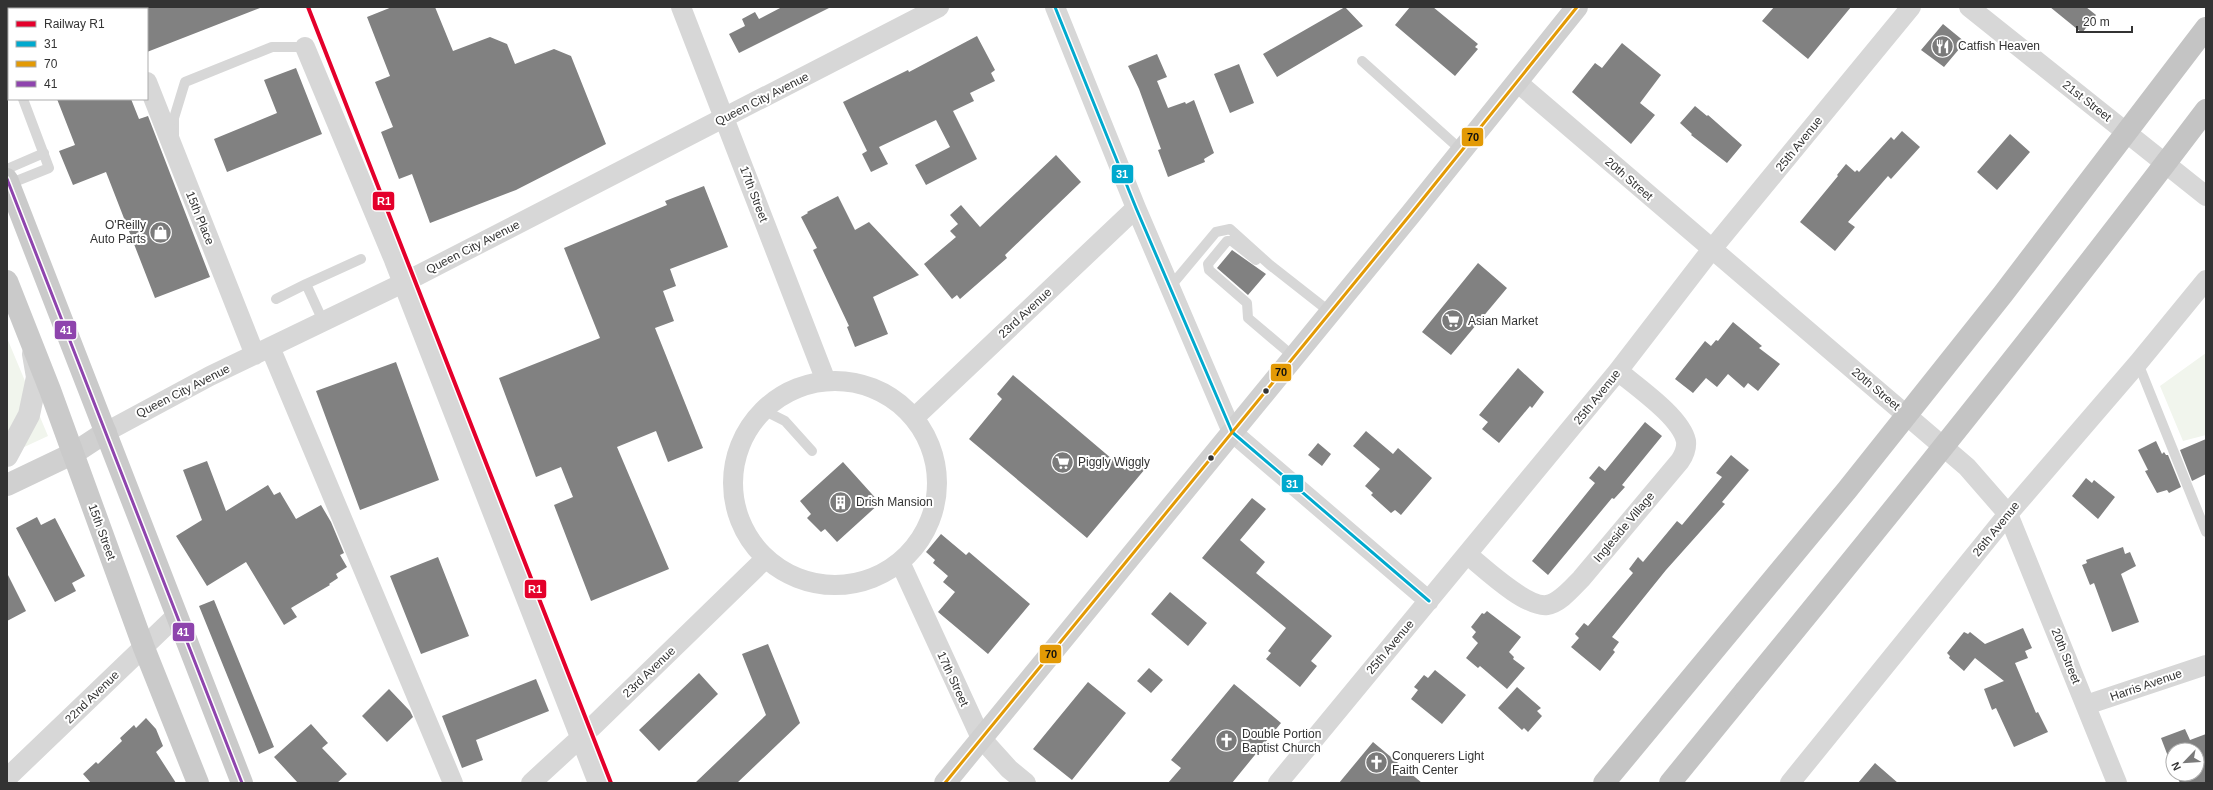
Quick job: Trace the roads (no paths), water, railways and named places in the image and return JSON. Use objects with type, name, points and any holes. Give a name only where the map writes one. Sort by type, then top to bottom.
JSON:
[{"type":"highway","points":[[1604,783],[1842,496],[1925,392],[2003,294],[2206,28]]},
{"type":"highway","points":[[1670,783],[1886,519],[2028,341],[2206,110]]},
{"type":"main road","points":[[945,783],[980,738],[1294,358],[1576,7]]},
{"type":"main road","points":[[8,177],[176,616],[242,783]]},
{"type":"main road","name":"15th Street","points":[[7,281],[74,453],[144,648],[198,783]]},
{"type":"main road","name":"Queen City Avenue","points":[[7,485],[74,453],[106,432]]},
{"type":"street","name":"17th Street","points":[[681,7],[826,381]]},
{"type":"street","name":"Queen City Avenue","points":[[106,432],[262,351],[403,283],[939,7]]},
{"type":"street","points":[[1055,7],[1136,208],[1232,432],[1429,601]]},
{"type":"street","name":"25th Avenue","points":[[1278,783],[1468,555],[1618,371],[1712,249],[1911,7]]},
{"type":"street","name":"21st Street","points":[[1968,7],[2206,196]]},
{"type":"street","points":[[305,47],[403,283],[598,783]]},
{"type":"street","name":"20th Street","points":[[1517,82],[1967,467],[2008,514],[2117,783]]},
{"type":"street","name":"15th Place","points":[[148,85],[173,150],[452,783]]},
{"type":"street","name":"23rd Avenue","points":[[914,418],[1136,208]]},
{"type":"street","name":"26th Avenue","points":[[1790,783],[2008,514],[2138,363],[2206,280]]},
{"type":"street","points":[[7,456],[29,415],[37,377],[31,340]]},
{"type":"street","name":"Ingleside Village","points":[[1468,555],[1525,600],[1547,605],[1566,595],[1581,579],[1680,461],[1686,451],[1686,441],[1682,431],[1660,406],[1618,371]]},
{"type":"street","points":[[826,381],[846,381],[870,387],[890,396],[914,418],[930,445],[936,466],[937,488],[933,509],[926,529],[916,544],[900,562],[884,573],[866,580],[843,585],[822,584],[801,579],[781,569],[766,558],[750,539],[740,520],[734,500],[733,478],[736,457],[743,438],[754,420],[763,410],[788,392],[807,384],[826,381]]},
{"type":"street","name":"23rd Avenue","points":[[531,783],[580,738],[766,558]]},
{"type":"street","name":"17th Street","points":[[900,562],[980,738],[1009,769],[1026,783]]},
{"type":"street","name":"22nd Avenue","points":[[7,778],[176,616]]},
{"type":"street","name":"Harris Avenue","points":[[2086,706],[2206,665]]},
{"type":"lane","points":[[173,150],[174,118],[185,82],[272,47],[305,47]]},
{"type":"lane","points":[[1362,61],[1461,150]]},
{"type":"lane","points":[[8,177],[49,168],[23,100]]},
{"type":"lane","points":[[8,177],[44,154]]},
{"type":"lane","points":[[1170,287],[1216,232],[1230,229],[1270,265],[1330,312]]},
{"type":"lane","points":[[1270,265],[1260,264],[1232,241],[1227,241],[1208,264],[1209,270],[1247,303],[1248,318],[1294,358]]},
{"type":"lane","points":[[276,299],[361,259]]},
{"type":"lane","points":[[306,284],[323,321]]},
{"type":"lane","points":[[2138,363],[2206,532]]},
{"type":"lane","points":[[763,410],[785,421],[812,451]]},
{"type":"rail line","name":"R1","points":[[308,7],[611,783]]},
{"type":"place","name":"Catfish Heaven","points":[[1943,46]]},
{"type":"place","name":"O'Reilly Auto Parts","points":[[161,232]]},
{"type":"place","name":"Asian Market","points":[[1453,321]]},
{"type":"place","name":"Piggly Wiggly","points":[[1063,462]]},
{"type":"place","name":"Drish Mansion","points":[[840,502]]},
{"type":"place","name":"Double Portion Baptist Church","points":[[1226,741]]},
{"type":"place","name":"Conquerers Light Faith Center","points":[[1377,763]]}]
